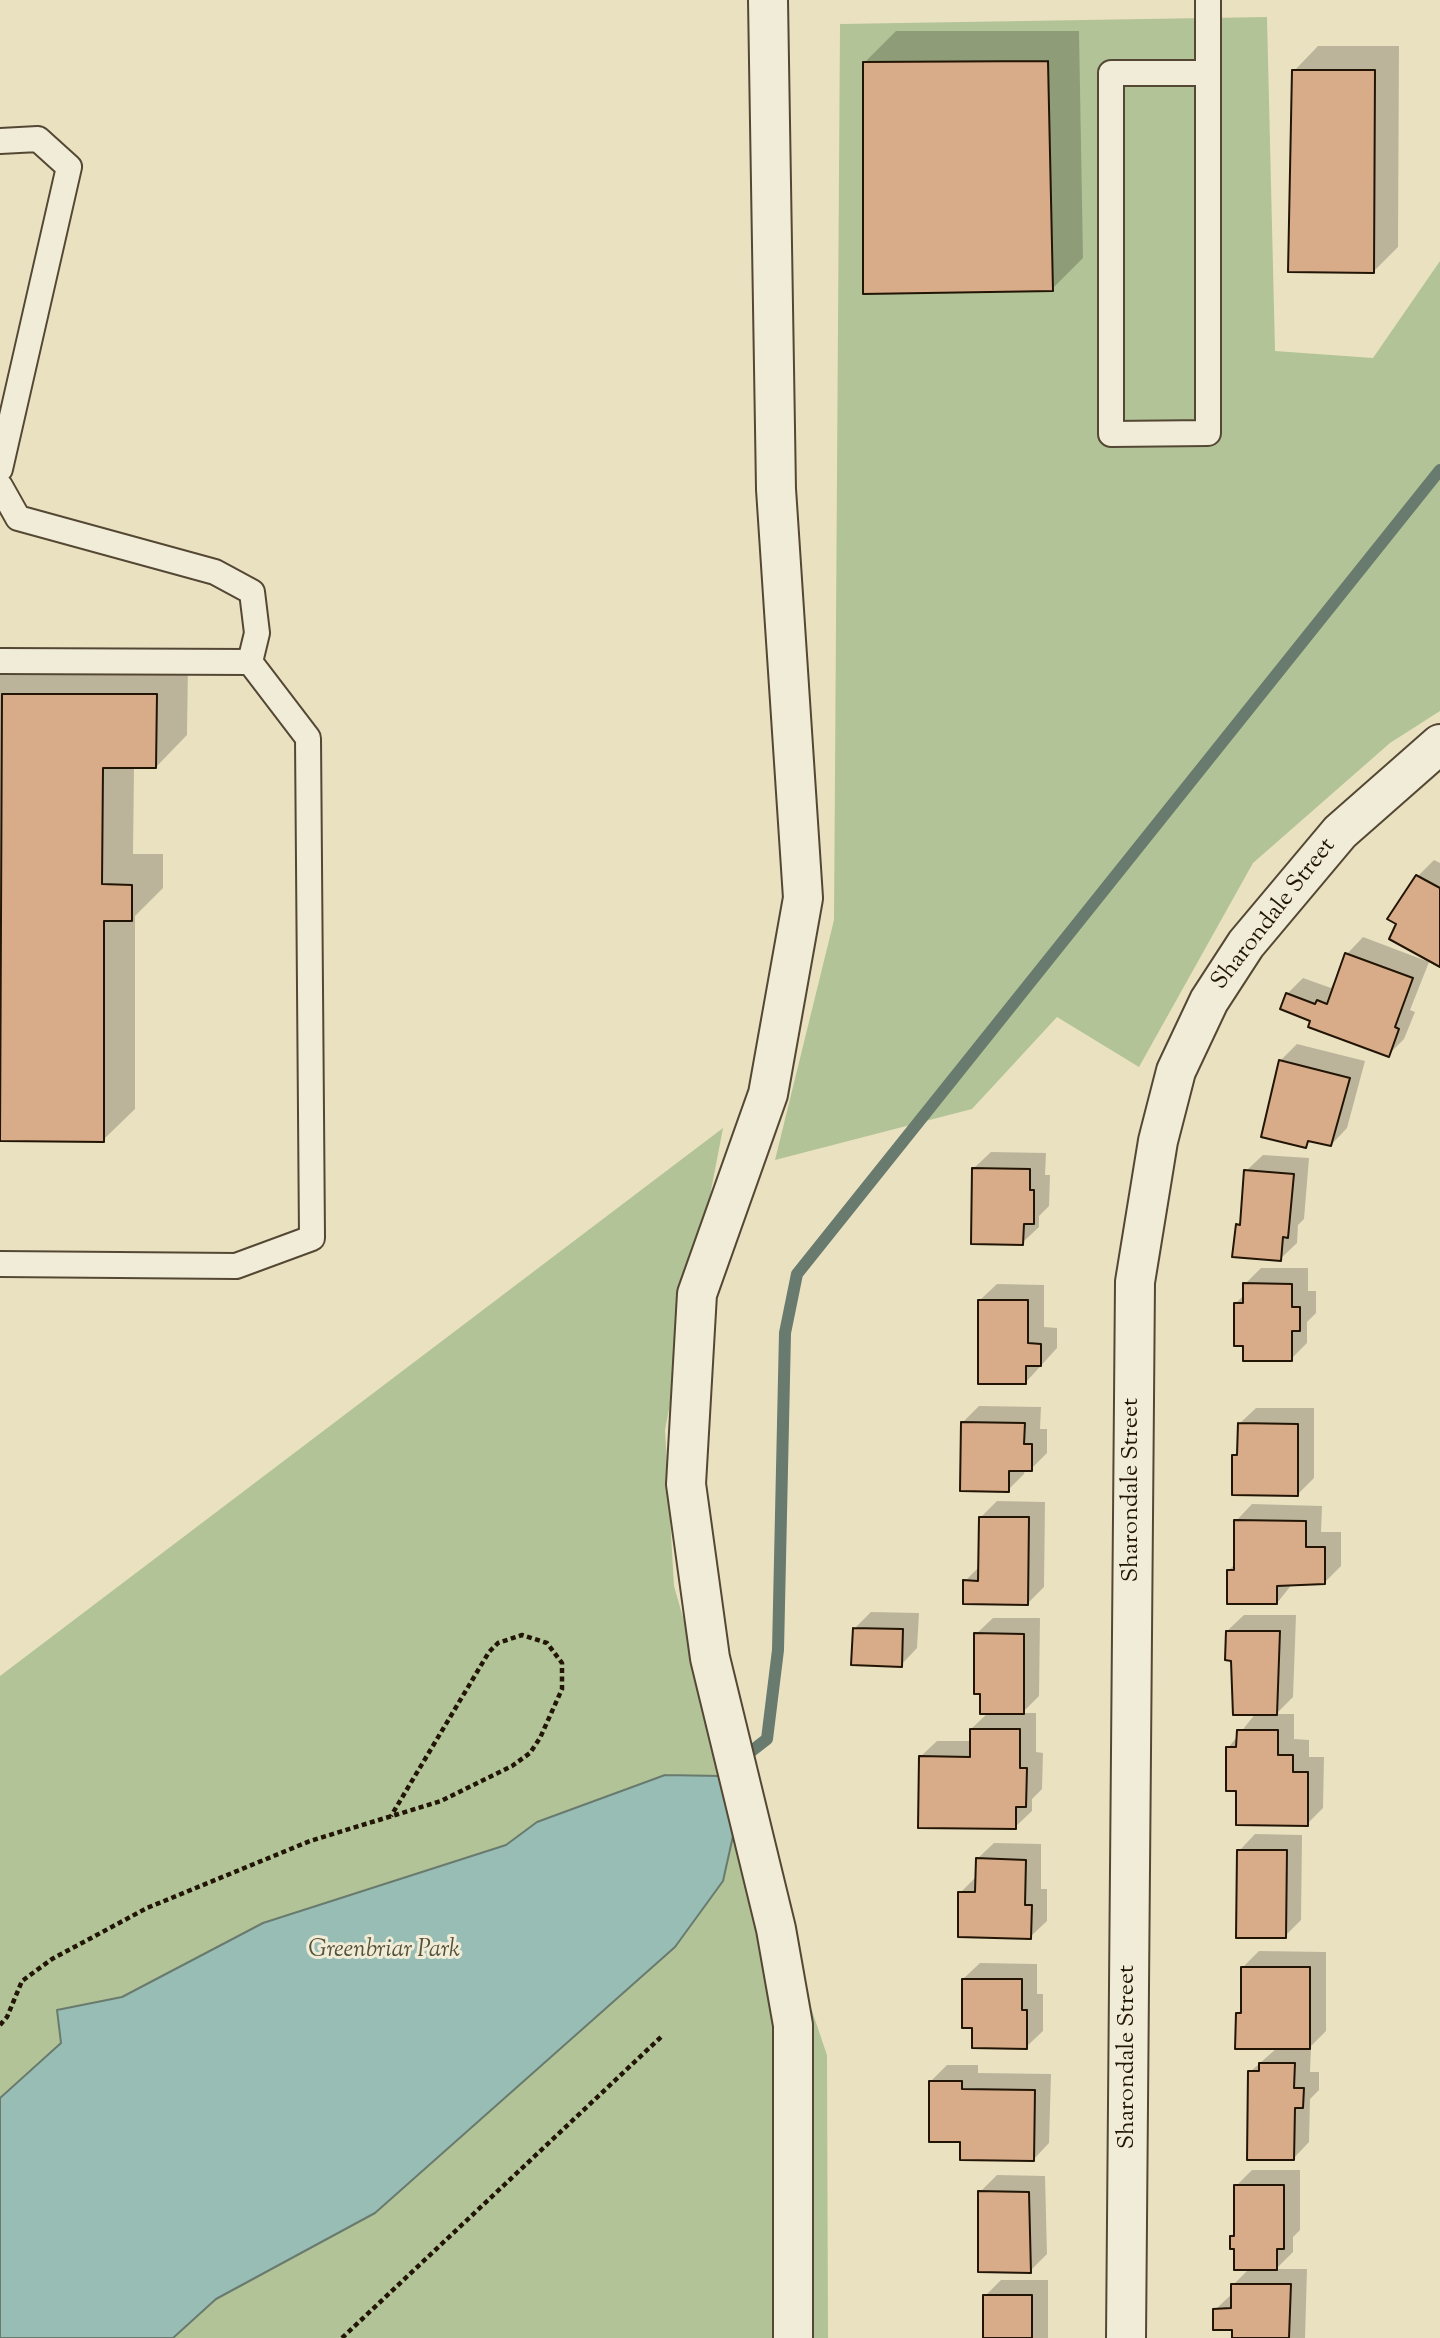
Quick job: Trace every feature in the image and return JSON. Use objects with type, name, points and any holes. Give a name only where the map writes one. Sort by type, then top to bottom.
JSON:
[{"type":"street","points":[[768,0],[776,489],[803,898],[768,1094],[697,1294],[686,1484],[710,1658],[776,1929],[793,2025],[793,2338]]},
{"type":"street","name":"Sharondale Street","points":[[1126,2338],[1135,1282],[1158,1141],[1176,1071],[1209,1001],[1247,944],[1340,831],[1440,744]]},
{"type":"lane","points":[[1208,0],[1208,73],[1208,433],[1111,434],[1111,73],[1208,73]]},
{"type":"lane","points":[[0,141],[38,139],[69,167],[0,469]]},
{"type":"lane","points":[[0,486],[18,518],[215,572],[252,592],[257,633],[250,662]]},
{"type":"lane","points":[[0,661],[250,662]]},
{"type":"lane","points":[[0,1264],[236,1266],[312,1238],[308,737],[250,662]]},
{"type":"path","points":[[0,2025],[7,2017],[22,1981],[64,1952],[160,1903],[310,1841],[441,1801],[512,1766],[530,1752],[551,1713],[564,1676],[562,1663],[547,1643],[522,1635],[498,1643],[391,1816]]},
{"type":"path","points":[[342,2338],[661,2037]]},
{"type":"green space","points":[[1267,17],[1275,351],[1373,358],[1440,261],[1440,711],[1390,743],[1253,863],[1139,1067],[1057,1017],[972,1109],[775,1160],[834,920],[840,24]]},
{"type":"green space","name":"Greenbriar Park","points":[[723,1128],[665,1430],[674,1586],[708,1705],[827,2055],[828,2338],[0,2338],[0,1676]]},
{"type":"water","points":[[665,1775],[720,1776],[733,1836],[723,1881],[675,1947],[375,2213],[216,2299],[173,2338],[0,2338],[0,2098],[61,2043],[57,2010],[122,1997],[263,1923],[506,1845],[537,1822]]},
{"type":"building","points":[[1048,61],[1053,291],[863,294],[863,62]]},
{"type":"building","points":[[1292,70],[1375,70],[1374,273],[1288,272]]},
{"type":"building","points":[[2,694],[157,694],[156,768],[103,768],[102,884],[132,885],[132,921],[104,921],[104,1142],[0,1141]]},
{"type":"building","points":[[1416,875],[1440,888],[1440,967],[1389,939],[1396,924],[1387,919]]},
{"type":"building","points":[[1345,953],[1413,978],[1395,1027],[1399,1029],[1389,1057],[1308,1027],[1310,1021],[1280,1009],[1286,993],[1315,1004],[1317,1000],[1327,1004]]},
{"type":"building","points":[[1279,1060],[1350,1078],[1331,1146],[1308,1141],[1306,1148],[1261,1137]]},
{"type":"building","points":[[972,1168],[1030,1169],[1030,1190],[1034,1190],[1034,1224],[1024,1224],[1023,1245],[971,1244]]},
{"type":"building","points":[[1244,1170],[1294,1174],[1288,1238],[1283,1237],[1281,1261],[1232,1257],[1236,1224],[1240,1225]]},
{"type":"building","points":[[1243,1283],[1292,1284],[1292,1307],[1300,1307],[1300,1331],[1292,1331],[1292,1361],[1243,1361],[1243,1346],[1234,1346],[1234,1303],[1243,1303]]},
{"type":"building","points":[[978,1300],[1028,1300],[1028,1343],[1041,1344],[1041,1366],[1026,1366],[1026,1384],[978,1384]]},
{"type":"building","points":[[961,1422],[1025,1423],[1024,1444],[1032,1444],[1032,1471],[1009,1471],[1009,1492],[960,1491]]},
{"type":"building","points":[[1238,1423],[1298,1424],[1298,1496],[1232,1495],[1232,1455],[1237,1455]]},
{"type":"building","points":[[979,1517],[1029,1517],[1028,1605],[963,1604],[963,1580],[978,1581]]},
{"type":"building","points":[[1234,1520],[1306,1521],[1306,1547],[1325,1547],[1325,1584],[1277,1586],[1277,1604],[1227,1604],[1227,1570],[1234,1570]]},
{"type":"building","points":[[853,1628],[903,1629],[902,1667],[851,1665]]},
{"type":"building","points":[[1226,1631],[1280,1631],[1277,1715],[1233,1715],[1231,1661],[1225,1660]]},
{"type":"building","points":[[974,1633],[1024,1634],[1024,1714],[980,1714],[980,1694],[974,1694]]},
{"type":"building","points":[[970,1729],[1020,1729],[1020,1768],[1027,1768],[1026,1807],[1016,1807],[1016,1829],[918,1828],[919,1756],[970,1757]]},
{"type":"building","points":[[1237,1730],[1278,1730],[1278,1755],[1293,1755],[1293,1772],[1308,1772],[1308,1826],[1236,1825],[1236,1791],[1226,1791],[1226,1747],[1236,1747]]},
{"type":"building","points":[[1237,1850],[1287,1850],[1286,1938],[1236,1938]]},
{"type":"building","points":[[976,1858],[1026,1860],[1025,1905],[1032,1905],[1031,1939],[958,1937],[958,1892],[975,1892]]},
{"type":"building","points":[[1241,1967],[1310,1967],[1310,2049],[1235,2049],[1236,2013],[1241,2013]]},
{"type":"building","points":[[962,1979],[1022,1979],[1022,2010],[1027,2010],[1027,2049],[972,2048],[972,2028],[962,2028]]},
{"type":"building","points":[[1259,2063],[1295,2063],[1294,2088],[1304,2088],[1303,2108],[1295,2108],[1294,2160],[1247,2160],[1248,2071],[1259,2071]]},
{"type":"building","points":[[929,2081],[962,2081],[962,2089],[1035,2090],[1034,2161],[960,2160],[960,2142],[929,2142]]},
{"type":"building","points":[[1234,2185],[1284,2185],[1284,2249],[1277,2249],[1277,2270],[1234,2270],[1234,2249],[1230,2249],[1230,2236],[1234,2236]]},
{"type":"building","points":[[978,2191],[1029,2192],[1031,2273],[978,2272]]},
{"type":"building","points":[[1231,2284],[1291,2284],[1289,2338],[1232,2338],[1232,2330],[1213,2330],[1213,2309],[1231,2308]]},
{"type":"building","points":[[983,2295],[1032,2295],[1032,2338],[983,2338]]},
{"type":"waterway","points":[[740,1760],[767,1739],[778,1650],[785,1333],[797,1274],[1440,470]]}]
